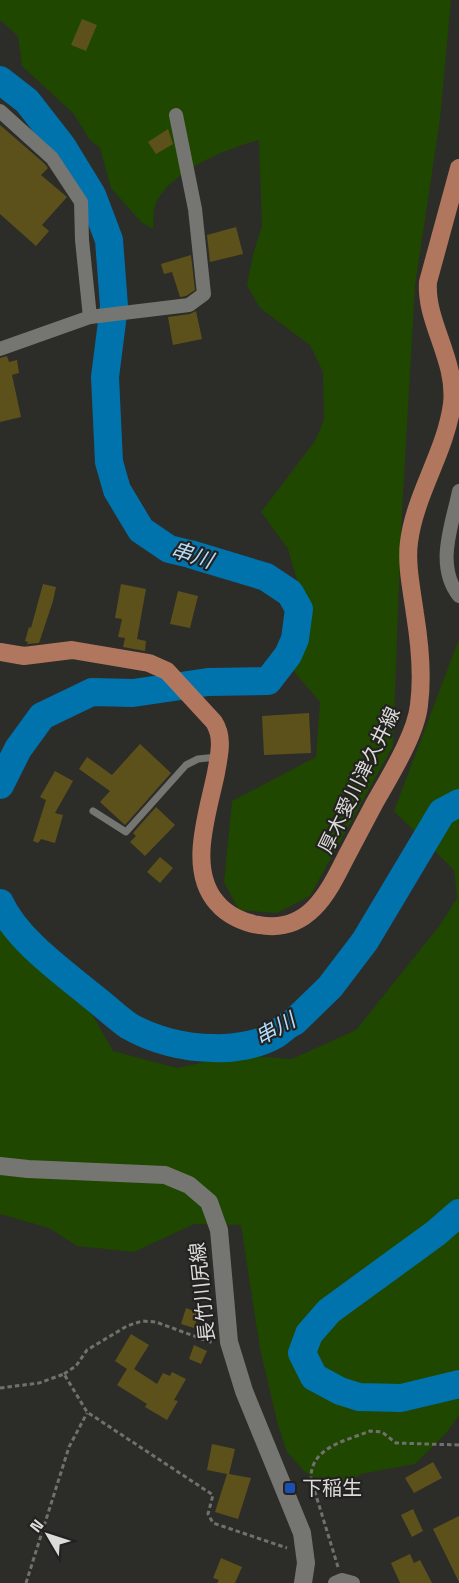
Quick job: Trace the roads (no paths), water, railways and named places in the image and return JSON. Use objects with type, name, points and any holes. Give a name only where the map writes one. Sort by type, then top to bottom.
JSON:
[{"type":"main road","name":"厚木愛川津久井線","points":[[0,652],[24,656],[72,650],[149,663],[167,671],[214,722],[219,731],[219,756],[207,816],[201,863],[207,886],[213,897],[224,910],[235,917],[260,926],[281,925],[304,916],[320,902],[333,883],[407,741],[419,709],[421,656],[412,591],[409,544],[420,499],[455,404],[449,366],[427,296],[428,282],[459,168]]},
{"type":"main road","name":"長竹川尻線","points":[[0,1166],[20,1169],[165,1175],[182,1181],[209,1202],[219,1230],[229,1342],[244,1391],[302,1533],[306,1563],[303,1583]]},
{"type":"street","points":[[0,111],[23,135],[52,158],[81,202],[82,240],[90,317]]},
{"type":"street","points":[[0,349],[90,317],[189,305],[204,294],[195,209],[176,116]]},
{"type":"street","points":[[459,491],[446,556],[446,571],[459,596]]},
{"type":"lane","points":[[93,811],[126,832],[186,765],[198,759],[219,756]]},
{"type":"waterway","name":"串川","points":[[0,80],[27,101],[62,146],[92,195],[109,240],[114,306],[105,377],[109,462],[117,490],[141,530],[169,549],[266,577],[290,593],[299,609],[295,639],[288,655],[268,681],[208,682],[133,693],[92,692],[42,716],[18,749],[0,785]]},
{"type":"waterway","name":"串川","points":[[0,903],[17,930],[29,942],[129,1026],[148,1035],[180,1045],[202,1048],[245,1046],[269,1038],[294,1022],[330,987],[365,941],[442,812],[459,803]]},
{"type":"waterway","name":"串川","points":[[459,1213],[436,1233],[329,1311],[309,1334],[302,1353],[314,1377],[340,1391],[359,1397],[401,1398],[459,1384]]},
{"type":"place","name":"下稲生","points":[[290,1488]]}]
